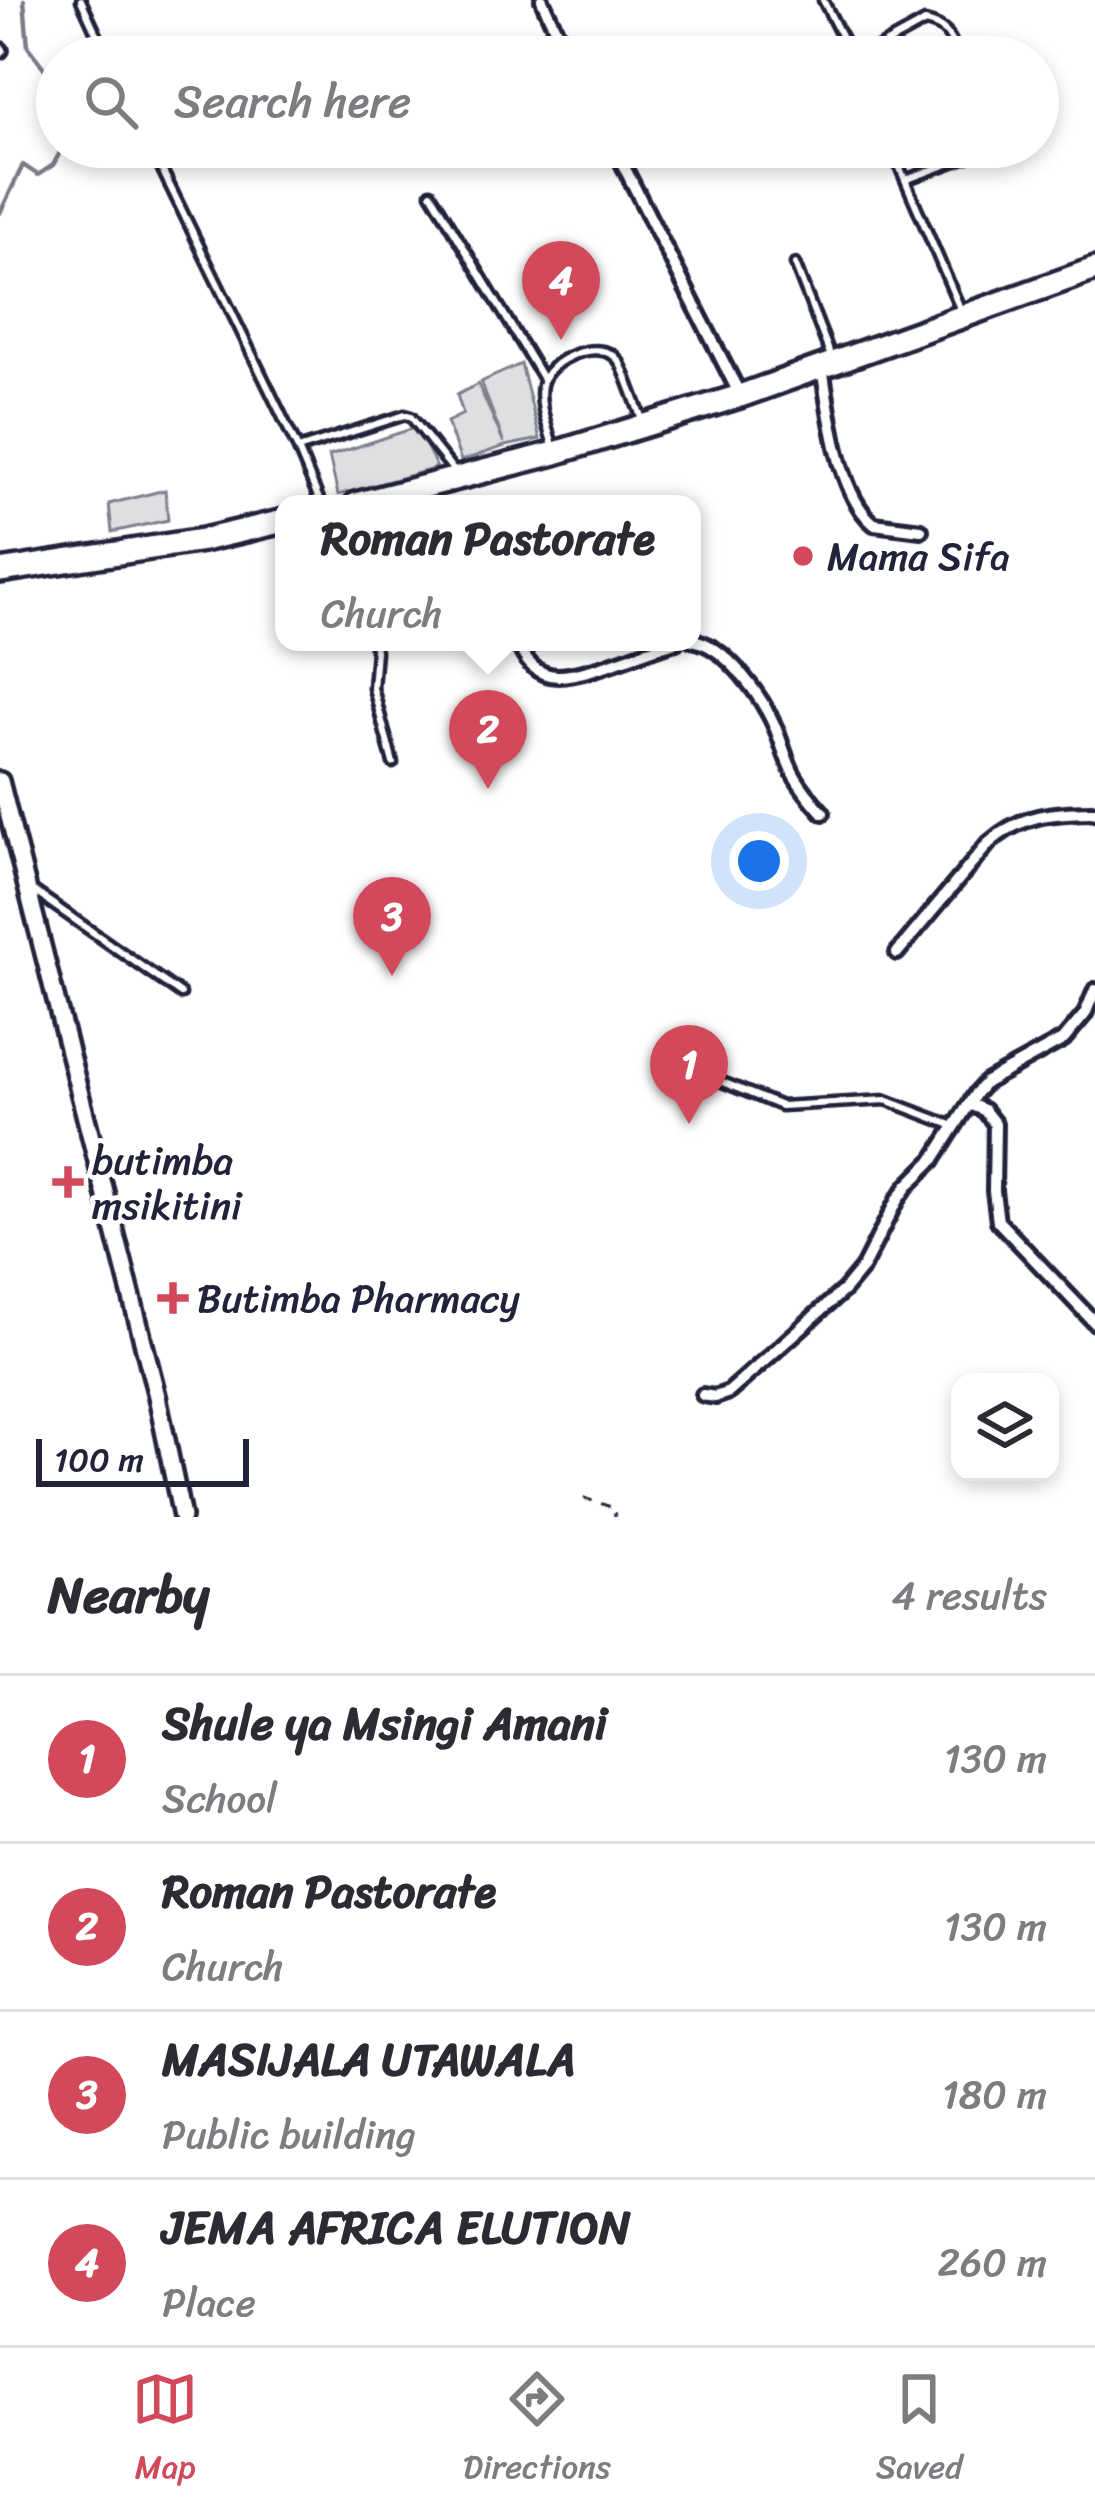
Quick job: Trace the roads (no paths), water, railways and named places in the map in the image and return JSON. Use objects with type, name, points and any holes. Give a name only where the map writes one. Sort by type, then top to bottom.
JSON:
[{"type":"highway","points":[[392,495],[555,453],[740,396],[1095,269]]},
{"type":"highway","points":[[0,571],[203,540],[275,523]]},
{"type":"street","points":[[542,0],[558,36]]},
{"type":"street","points":[[625,168],[740,396]]},
{"type":"street","points":[[828,365],[836,448],[857,503],[874,524],[921,530]]},
{"type":"street","points":[[701,642],[718,650],[755,694],[775,726],[793,774],[823,813]]},
{"type":"street","points":[[521,651],[536,670],[558,676],[645,651]]},
{"type":"street","points":[[0,782],[157,1396],[182,1517]]},
{"type":"street","points":[[897,953],[1002,832],[1041,814],[1095,812]]},
{"type":"street","points":[[703,1396],[729,1392],[844,1290],[863,1267],[897,1200],[927,1169],[986,1082],[1064,1039],[1095,990]]},
{"type":"street","points":[[969,1104],[984,1110],[995,1124],[998,1220],[1095,1323]]},
{"type":"lane","points":[[81,0],[97,36]]},
{"type":"lane","points":[[823,0],[841,36]]},
{"type":"lane","points":[[899,36],[925,22],[939,25],[949,36]]},
{"type":"lane","points":[[161,168],[317,495]]},
{"type":"lane","points":[[900,168],[964,316]]},
{"type":"lane","points":[[905,179],[936,168]]},
{"type":"lane","points":[[431,193],[542,379]]},
{"type":"lane","points":[[795,264],[828,365]]},
{"type":"lane","points":[[555,453],[541,396],[542,379],[562,359],[593,350],[606,351],[618,360],[644,426]]},
{"type":"lane","points":[[298,449],[405,415],[459,478]]},
{"type":"lane","points":[[376,651],[373,688],[394,763]]},
{"type":"lane","points":[[28,887],[181,994]]},
{"type":"lane","points":[[693,1070],[781,1106],[886,1100],[954,1126]]},
{"type":"waterway","points":[[24,0],[28,47],[36,57]]},
{"type":"waterway","points":[[0,213],[23,165],[38,175],[48,168]]},
{"type":"place","name":"JEMA AFRICA ELUTION","points":[[561,340]]},
{"type":"place","name":"Mama Sifa","points":[[803,556]]},
{"type":"place","name":"Roman Pastorate","points":[[488,789]]},
{"type":"place","name":"MASIJALA UTAWALA","points":[[392,976]]},
{"type":"place","name":"Shule ya Msingi Amani","points":[[689,1124]]},
{"type":"place","name":"butimba msikitini","points":[[68,1182]]},
{"type":"place","name":"Butimba Pharmacy","points":[[173,1298]]}]
